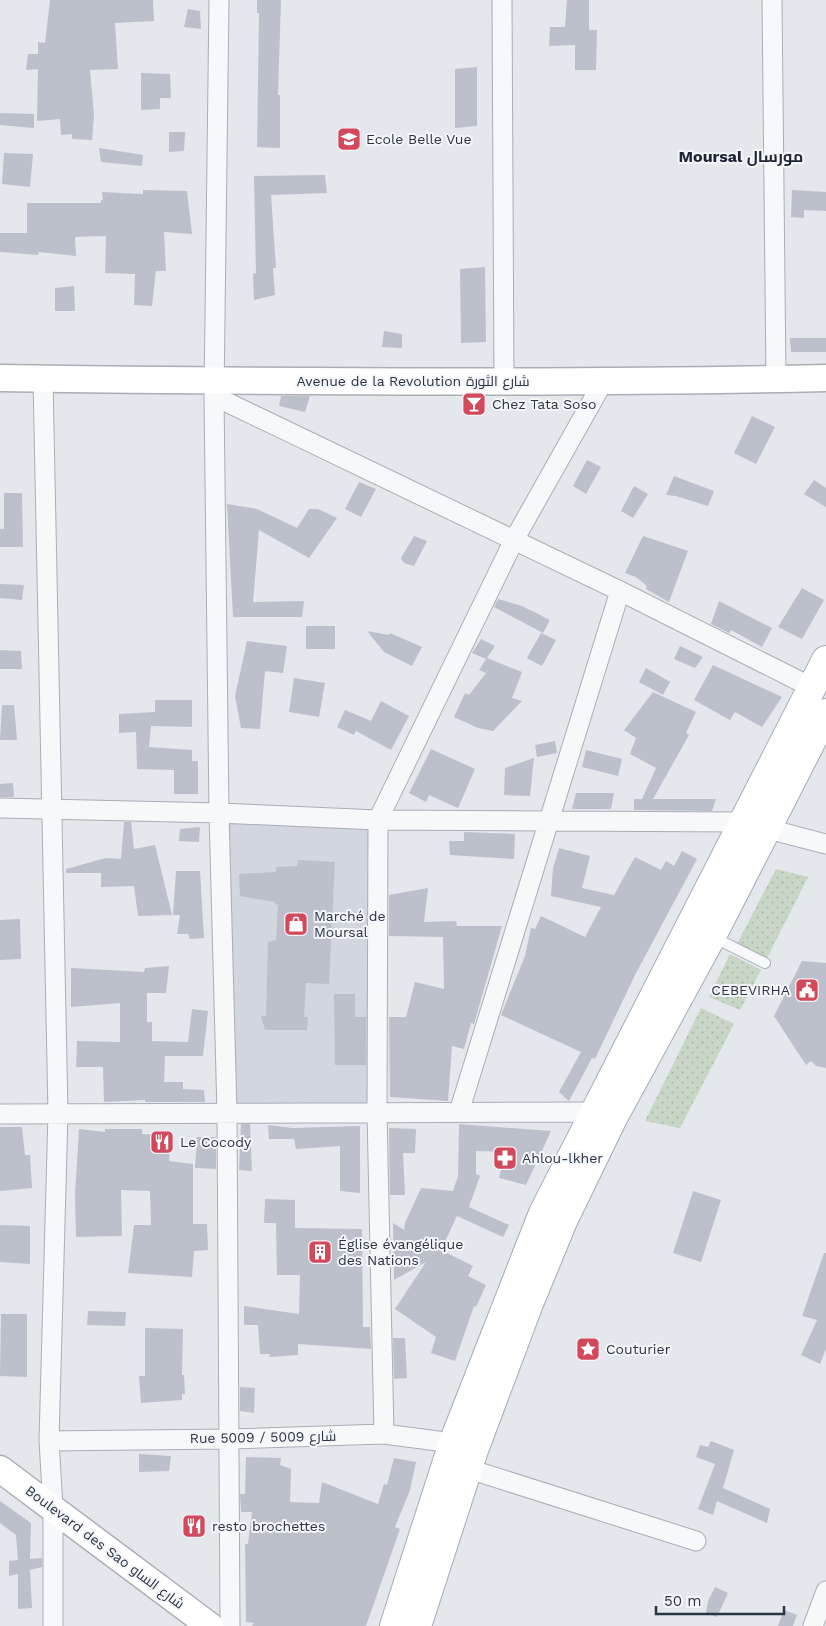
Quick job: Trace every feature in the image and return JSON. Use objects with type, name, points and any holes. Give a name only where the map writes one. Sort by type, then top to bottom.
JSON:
[{"type":"main road","points":[[394,1626],[556,1238],[603,1115],[742,822],[826,660]]},
{"type":"main road","points":[[603,1115],[712,936],[826,713]]},
{"type":"main road","points":[[417,1626],[465,1454]]},
{"type":"street","points":[[219,0],[214,389],[219,813],[227,1112],[230,1626]]},
{"type":"street","points":[[502,0],[504,381]]},
{"type":"street","points":[[772,0],[776,379]]},
{"type":"street","name":"Avenue de la Revolution شارع الثورة","points":[[0,378],[214,389],[504,381],[603,382],[826,378]]},
{"type":"street","points":[[43,379],[58,1113],[49,1441],[53,1508],[53,1626]]},
{"type":"street","points":[[384,1434],[377,1112],[378,820],[514,540],[603,382]]},
{"type":"street","points":[[214,389],[811,688]]},
{"type":"street","points":[[459,1112],[547,820],[620,591]]},
{"type":"street","points":[[0,808],[219,813],[378,820],[742,822],[826,844]]},
{"type":"street","points":[[0,1114],[459,1112],[603,1115]]},
{"type":"street","name":"Rue 5009 / شارع 5009","points":[[49,1441],[229,1439],[384,1434],[465,1454],[696,1541]]},
{"type":"street","name":"Boulevard des Sao شارع الساو","points":[[0,1469],[210,1626]]},
{"type":"street","points":[[812,1626],[826,1591]]},
{"type":"lane","points":[[712,936],[765,962]]},
{"type":"shaded area","name":"Marché de Moursal","points":[[215,820],[377,830],[378,1113],[216,1108]]},
{"type":"green space","points":[[776,869],[808,877],[767,958],[737,944]]},
{"type":"green space","points":[[730,954],[761,970],[740,1010],[709,997]]},
{"type":"green space","points":[[701,1008],[734,1024],[680,1128],[645,1121]]},
{"type":"building","points":[[50,0],[153,0],[154,21],[115,23],[118,69],[90,70],[94,115],[92,140],[72,139],[72,134],[61,135],[60,119],[37,121],[38,69],[26,70],[28,54],[38,54],[38,42],[45,43]]},
{"type":"building","points":[[257,0],[281,0],[278,95],[280,95],[280,148],[257,147],[259,13],[257,13]]},
{"type":"building","points":[[567,0],[589,0],[589,30],[597,30],[596,70],[575,70],[575,45],[549,46],[550,27],[565,27]]},
{"type":"building","points":[[188,9],[200,11],[201,29],[184,27]]},
{"type":"building","points":[[477,67],[477,126],[455,128],[455,69]]},
{"type":"building","points":[[141,73],[170,74],[171,98],[160,98],[160,109],[141,110]]},
{"type":"building","points":[[0,113],[34,114],[34,128],[0,125]]},
{"type":"building","points":[[169,132],[185,132],[184,151],[169,152]]},
{"type":"building","points":[[99,148],[143,155],[142,166],[101,162]]},
{"type":"building","points":[[4,153],[33,154],[30,187],[2,184]]},
{"type":"building","points":[[325,175],[327,193],[271,195],[276,268],[273,268],[275,295],[254,300],[253,274],[256,273],[254,176]]},
{"type":"building","points":[[143,190],[187,191],[192,234],[164,232],[166,271],[156,271],[152,306],[134,305],[135,274],[105,273],[106,236],[75,237],[76,256],[39,252],[38,255],[0,252],[0,233],[27,233],[27,203],[101,203],[101,200],[103,200],[102,192],[143,194]]},
{"type":"building","points":[[792,190],[826,192],[826,211],[804,210],[804,218],[791,217]]},
{"type":"building","points":[[485,267],[486,342],[461,343],[460,269]]},
{"type":"building","points":[[74,286],[75,311],[55,311],[55,288]]},
{"type":"building","points":[[384,331],[402,334],[402,348],[382,347]]},
{"type":"building","points":[[790,338],[826,338],[826,352],[791,352]]},
{"type":"building","points":[[281,396],[310,396],[305,412],[279,406]]},
{"type":"building","points":[[752,416],[775,427],[756,464],[734,453]]},
{"type":"building","points":[[587,460],[601,467],[586,494],[573,486]]},
{"type":"building","points":[[674,476],[714,491],[708,506],[676,496],[666,495]]},
{"type":"building","points":[[814,480],[826,488],[826,507],[804,494]]},
{"type":"building","points":[[359,482],[376,489],[361,517],[345,509]]},
{"type":"building","points":[[634,486],[648,494],[633,518],[621,511]]},
{"type":"building","points":[[4,493],[22,493],[23,547],[0,547],[0,529],[4,529]]},
{"type":"building","points":[[227,504],[257,509],[297,528],[309,509],[318,509],[337,518],[309,558],[259,530],[253,602],[304,601],[302,617],[233,617]]},
{"type":"building","points":[[414,536],[427,541],[414,566],[404,563],[401,558]]},
{"type":"building","points":[[643,536],[688,551],[669,602],[646,589],[647,586],[636,577],[625,573]]},
{"type":"building","points":[[0,584],[24,585],[22,600],[0,598]]},
{"type":"building","points":[[802,588],[824,600],[802,639],[778,627]]},
{"type":"building","points":[[498,599],[522,606],[550,620],[543,633],[494,607]]},
{"type":"building","points":[[719,601],[772,628],[762,647],[731,630],[729,633],[711,624]]},
{"type":"building","points":[[306,626],[335,626],[335,649],[306,649]]},
{"type":"building","points":[[367,631],[389,635],[390,633],[422,647],[412,666],[384,652]]},
{"type":"building","points":[[541,633],[556,640],[542,666],[527,658]]},
{"type":"building","points":[[481,639],[495,646],[487,658],[522,672],[512,698],[522,701],[493,731],[478,728],[454,717],[465,693],[469,695],[486,673],[479,670],[486,659],[472,653]]},
{"type":"building","points":[[247,641],[287,646],[283,673],[265,671],[260,729],[241,728],[235,696]]},
{"type":"building","points":[[680,646],[703,657],[695,668],[674,659]]},
{"type":"building","points":[[0,650],[21,651],[22,669],[0,669]]},
{"type":"building","points":[[713,665],[782,697],[762,727],[735,712],[730,720],[694,700]]},
{"type":"building","points":[[646,668],[670,682],[663,695],[639,682]]},
{"type":"building","points":[[294,678],[325,683],[319,717],[289,712]]},
{"type":"building","points":[[653,692],[696,712],[686,733],[689,735],[653,799],[716,799],[712,811],[634,810],[634,799],[642,799],[656,768],[630,754],[636,738],[624,730]]},
{"type":"building","points":[[155,700],[192,700],[192,727],[151,726],[149,747],[192,750],[192,761],[198,761],[198,794],[174,794],[174,770],[137,769],[136,732],[119,733],[119,714],[155,712]]},
{"type":"building","points":[[381,701],[409,716],[391,750],[356,731],[354,735],[337,727],[345,710],[371,721]]},
{"type":"building","points":[[2,705],[14,705],[17,740],[0,740]]},
{"type":"building","points":[[555,741],[557,753],[537,757],[535,745]]},
{"type":"building","points":[[431,749],[475,769],[458,808],[429,795],[426,802],[409,793]]},
{"type":"building","points":[[586,750],[622,759],[618,776],[582,767]]},
{"type":"building","points":[[534,758],[530,796],[504,795],[505,768]]},
{"type":"building","points":[[13,783],[14,797],[0,797],[0,784]]},
{"type":"building","points":[[576,793],[614,793],[611,809],[572,809]]},
{"type":"building","points":[[124,822],[131,822],[134,849],[155,845],[172,915],[138,916],[134,886],[101,887],[101,873],[66,873],[66,869],[106,858],[121,859]]},
{"type":"building","points":[[200,827],[199,842],[179,841],[180,829]]},
{"type":"building","points":[[464,832],[515,834],[514,859],[450,855],[449,841],[464,841]]},
{"type":"building","points":[[559,848],[590,856],[582,888],[614,895],[635,857],[661,870],[666,861],[674,866],[682,851],[697,859],[635,975],[595,1059],[592,1058],[569,1101],[559,1092],[581,1052],[501,1015],[525,956],[531,928],[535,929],[541,916],[585,937],[601,907],[551,896],[553,868]]},
{"type":"building","points":[[298,860],[335,862],[329,984],[306,983],[304,1017],[308,1017],[307,1030],[265,1030],[261,1016],[266,1016],[268,942],[276,940],[278,904],[275,905],[275,902],[240,896],[239,874],[276,872],[276,867],[297,866]]},
{"type":"building","points":[[176,871],[200,871],[204,938],[190,939],[188,934],[177,934],[180,915],[173,915]]},
{"type":"building","points":[[428,888],[424,922],[456,921],[457,926],[502,926],[474,1024],[471,1023],[464,1049],[452,1046],[448,1101],[390,1097],[389,1017],[406,1017],[415,982],[444,989],[443,937],[389,936],[389,895]]},
{"type":"building","points":[[20,919],[21,959],[0,960],[0,920]]},
{"type":"building","name":"CEBEVIRHA","points":[[802,961],[826,963],[826,1068],[816,1066],[811,1061],[806,1065],[774,1016]]},
{"type":"building","points":[[169,966],[166,993],[147,993],[147,1022],[152,1022],[152,1041],[188,1042],[192,1009],[208,1011],[203,1056],[165,1056],[164,1082],[183,1082],[183,1089],[204,1090],[205,1102],[145,1102],[145,1100],[104,1102],[103,1067],[76,1067],[77,1041],[120,1042],[120,1003],[71,1007],[71,968],[144,972],[145,968]]},
{"type":"building","points":[[334,994],[355,994],[355,1017],[366,1017],[366,1065],[335,1065]]},
{"type":"building","points":[[241,1124],[250,1124],[252,1171],[239,1170]]},
{"type":"building","points":[[459,1124],[551,1131],[526,1185],[499,1178],[506,1152],[476,1151],[476,1174],[480,1176],[469,1207],[509,1225],[503,1237],[457,1216],[441,1250],[473,1266],[468,1276],[486,1285],[476,1307],[474,1306],[455,1361],[431,1353],[436,1337],[395,1309],[426,1262],[394,1280],[393,1223],[404,1230],[405,1223],[421,1188],[453,1191],[458,1176]]},
{"type":"building","points":[[268,1125],[293,1128],[360,1126],[360,1193],[340,1191],[340,1146],[296,1149],[294,1139],[269,1139]]},
{"type":"building","points":[[0,1127],[22,1127],[25,1155],[30,1155],[32,1188],[0,1191]]},
{"type":"building","points":[[389,1128],[416,1129],[415,1153],[403,1153],[405,1195],[390,1195]]},
{"type":"building","points":[[79,1129],[105,1132],[105,1129],[142,1129],[142,1134],[171,1135],[169,1161],[193,1164],[193,1224],[207,1224],[208,1250],[194,1251],[192,1277],[128,1273],[134,1225],[151,1225],[150,1191],[121,1190],[122,1236],[76,1237],[75,1195]]},
{"type":"building","points":[[197,1137],[216,1137],[216,1169],[195,1168]]},
{"type":"building","points":[[693,1191],[721,1200],[701,1262],[673,1253]]},
{"type":"building","points":[[265,1199],[295,1200],[295,1228],[362,1229],[363,1327],[370,1327],[371,1349],[298,1344],[298,1355],[269,1357],[270,1354],[260,1354],[258,1325],[244,1325],[244,1306],[299,1314],[300,1275],[277,1275],[276,1223],[264,1223]]},
{"type":"building","points":[[0,1225],[30,1226],[30,1264],[0,1262]]},
{"type":"building","points":[[824,1253],[826,1253],[826,1349],[820,1364],[801,1355],[817,1320],[802,1316]]},
{"type":"building","points":[[88,1311],[126,1312],[125,1326],[87,1325]]},
{"type":"building","points":[[1,1314],[27,1314],[27,1377],[0,1376]]},
{"type":"building","points":[[145,1328],[183,1329],[182,1375],[184,1375],[185,1394],[182,1394],[182,1400],[141,1403],[139,1376],[145,1376]]},
{"type":"building","points":[[393,1338],[405,1338],[407,1378],[394,1379]]},
{"type":"building","points":[[240,1387],[255,1388],[254,1413],[240,1411]]},
{"type":"building","points":[[711,1441],[734,1450],[723,1488],[770,1509],[767,1523],[717,1501],[713,1515],[698,1509],[715,1464],[696,1457],[700,1445],[708,1447]]},
{"type":"building","points":[[139,1454],[171,1456],[169,1471],[139,1472]]},
{"type":"building","points":[[246,1457],[281,1458],[280,1465],[291,1469],[290,1502],[319,1503],[322,1482],[378,1504],[384,1484],[387,1485],[394,1458],[416,1462],[410,1490],[395,1527],[400,1529],[366,1626],[252,1626],[254,1623],[246,1622],[245,1544],[248,1544],[252,1512],[241,1512],[240,1494],[245,1494]]},
{"type":"building","points":[[0,1501],[31,1523],[30,1559],[42,1558],[42,1567],[30,1570],[32,1608],[18,1609],[18,1574],[9,1576],[9,1561],[18,1560],[16,1535],[0,1523]]},
{"type":"building","points":[[715,1587],[728,1593],[717,1617],[706,1613],[708,1601]]},
{"type":"building","points":[[784,1610],[797,1615],[793,1626],[778,1626]]},
{"type":"place","name":"Ecole Belle Vue","points":[[349,139]]},
{"type":"place","name":"Chez Tata Soso","points":[[474,404]]},
{"type":"place","name":"Marché de Moursal","points":[[296,924]]},
{"type":"place","name":"CEBEVIRHA","points":[[807,990]]},
{"type":"place","name":"Le Cocody","points":[[162,1142]]},
{"type":"place","name":"Ahlou-lkher","points":[[505,1158]]},
{"type":"place","name":"Église évangélique des Nations","points":[[320,1252]]},
{"type":"place","name":"Couturier","points":[[588,1349]]},
{"type":"place","name":"resto brochettes","points":[[194,1526]]},
{"type":"district","name":"Moursal مورسال","points":[[741,156]]}]
